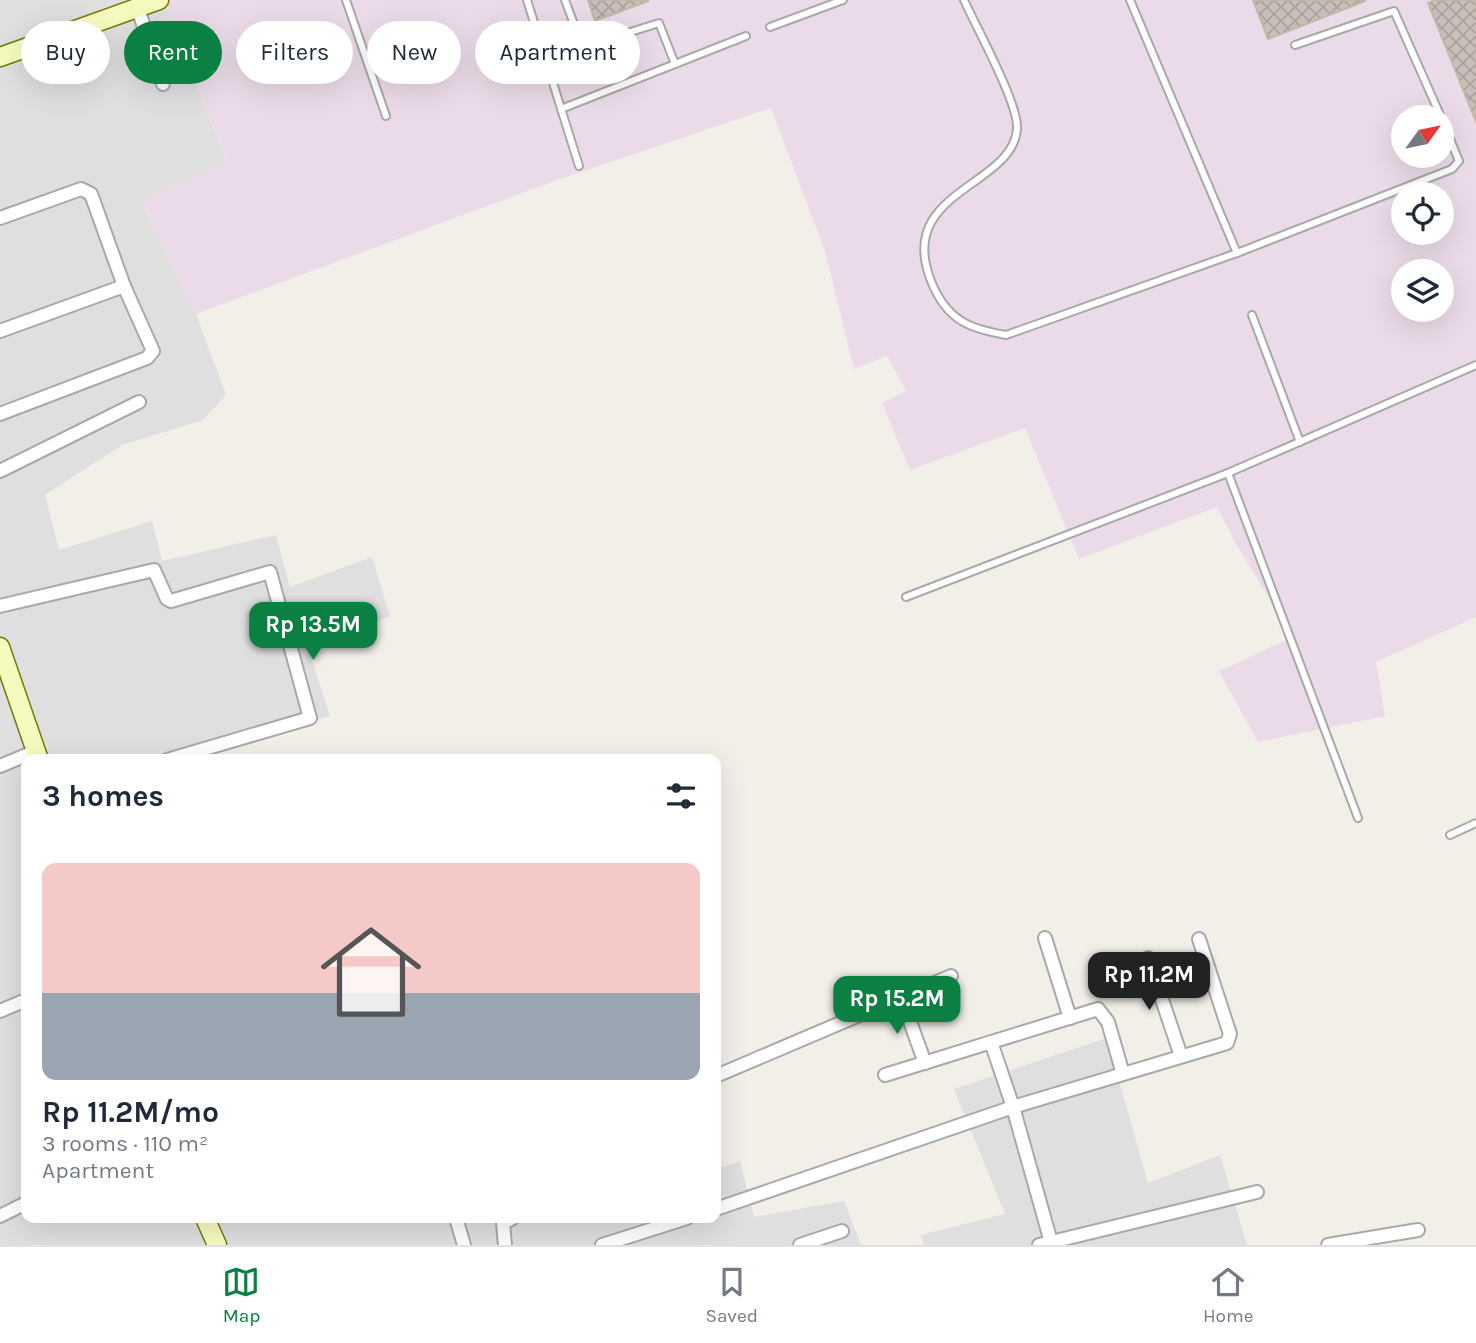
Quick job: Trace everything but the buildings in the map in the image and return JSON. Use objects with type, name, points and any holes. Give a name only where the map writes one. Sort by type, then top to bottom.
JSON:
[{"type":"street","points":[[0,57],[148,3],[151,21]]},
{"type":"street","points":[[0,218],[86,190],[91,194],[124,286],[153,351],[152,355],[0,414]]},
{"type":"street","points":[[0,331],[124,286]]},
{"type":"street","points":[[0,471],[139,402]]},
{"type":"street","points":[[0,606],[154,570],[167,599],[171,601],[270,572],[310,718],[187,754]]},
{"type":"street","points":[[0,647],[37,754]]},
{"type":"street","points":[[0,766],[21,760]]},
{"type":"street","points":[[1045,938],[1070,1018]]},
{"type":"street","points":[[721,1207],[1013,1107],[1230,1040],[1199,939]]},
{"type":"street","points":[[1148,958],[1181,1056]]},
{"type":"street","points":[[721,1074],[951,976]]},
{"type":"street","points":[[901,997],[925,1063]]},
{"type":"street","points":[[0,1012],[21,1002]]},
{"type":"street","points":[[885,1075],[1098,1009],[1103,1012],[1122,1074]]},
{"type":"street","points":[[991,1042],[1013,1107],[1045,1243],[1257,1192]]},
{"type":"street","points":[[0,1216],[21,1206]]},
{"type":"street","points":[[207,1223],[217,1245]]},
{"type":"street","points":[[457,1223],[464,1245]]},
{"type":"street","points":[[505,1245],[506,1223]]},
{"type":"street","points":[[602,1245],[671,1223]]},
{"type":"street","points":[[1328,1245],[1418,1230]]},
{"type":"street","points":[[800,1245],[842,1231]]},
{"type":"lane","points":[[346,0],[386,116]]},
{"type":"lane","points":[[527,0],[533,21]]},
{"type":"lane","points":[[565,0],[573,21]]},
{"type":"lane","points":[[770,27],[843,0]]},
{"type":"lane","points":[[964,0],[1013,107],[1017,128],[1013,143],[1003,158],[944,206],[931,223],[924,246],[925,269],[938,296],[956,320],[982,330],[1006,335],[1237,253],[1452,168]]},
{"type":"lane","points":[[1130,0],[1237,253]]},
{"type":"lane","points":[[1295,45],[1394,10],[1435,105]]},
{"type":"lane","points":[[640,29],[659,23],[675,64]]},
{"type":"lane","points":[[561,109],[746,36]]},
{"type":"lane","points":[[553,84],[579,166]]},
{"type":"lane","points":[[1454,148],[1460,162],[1454,167]]},
{"type":"lane","points":[[1252,315],[1300,442]]},
{"type":"lane","points":[[906,597],[1228,473],[1476,365]]},
{"type":"lane","points":[[1228,473],[1358,818]]},
{"type":"lane","points":[[1450,835],[1476,823]]},
{"type":"shaded area","points":[[0,0],[164,0],[172,21],[124,21],[124,84],[197,84],[227,162],[140,200],[196,314],[226,395],[203,420],[122,445],[45,495],[59,550],[152,521],[162,561],[276,535],[290,587],[372,557],[390,616],[307,646],[330,716],[217,750],[218,754],[21,754],[21,1223],[721,1223],[721,1167],[740,1161],[754,1217],[844,1201],[861,1245],[0,1245]]},
{"type":"shaded area","points":[[164,0],[1476,0],[1476,617],[1376,662],[1385,716],[1258,742],[1219,671],[1293,637],[1236,544],[1217,507],[1079,559],[1025,428],[910,470],[882,403],[906,391],[887,356],[854,369],[825,251],[771,108],[560,179],[196,314],[140,200],[227,161],[197,84],[222,84],[222,21],[172,21]]},
{"type":"shaded area","points":[[1107,1038],[1148,1183],[1220,1155],[1247,1245],[924,1245],[921,1235],[1005,1214],[954,1089]]}]
